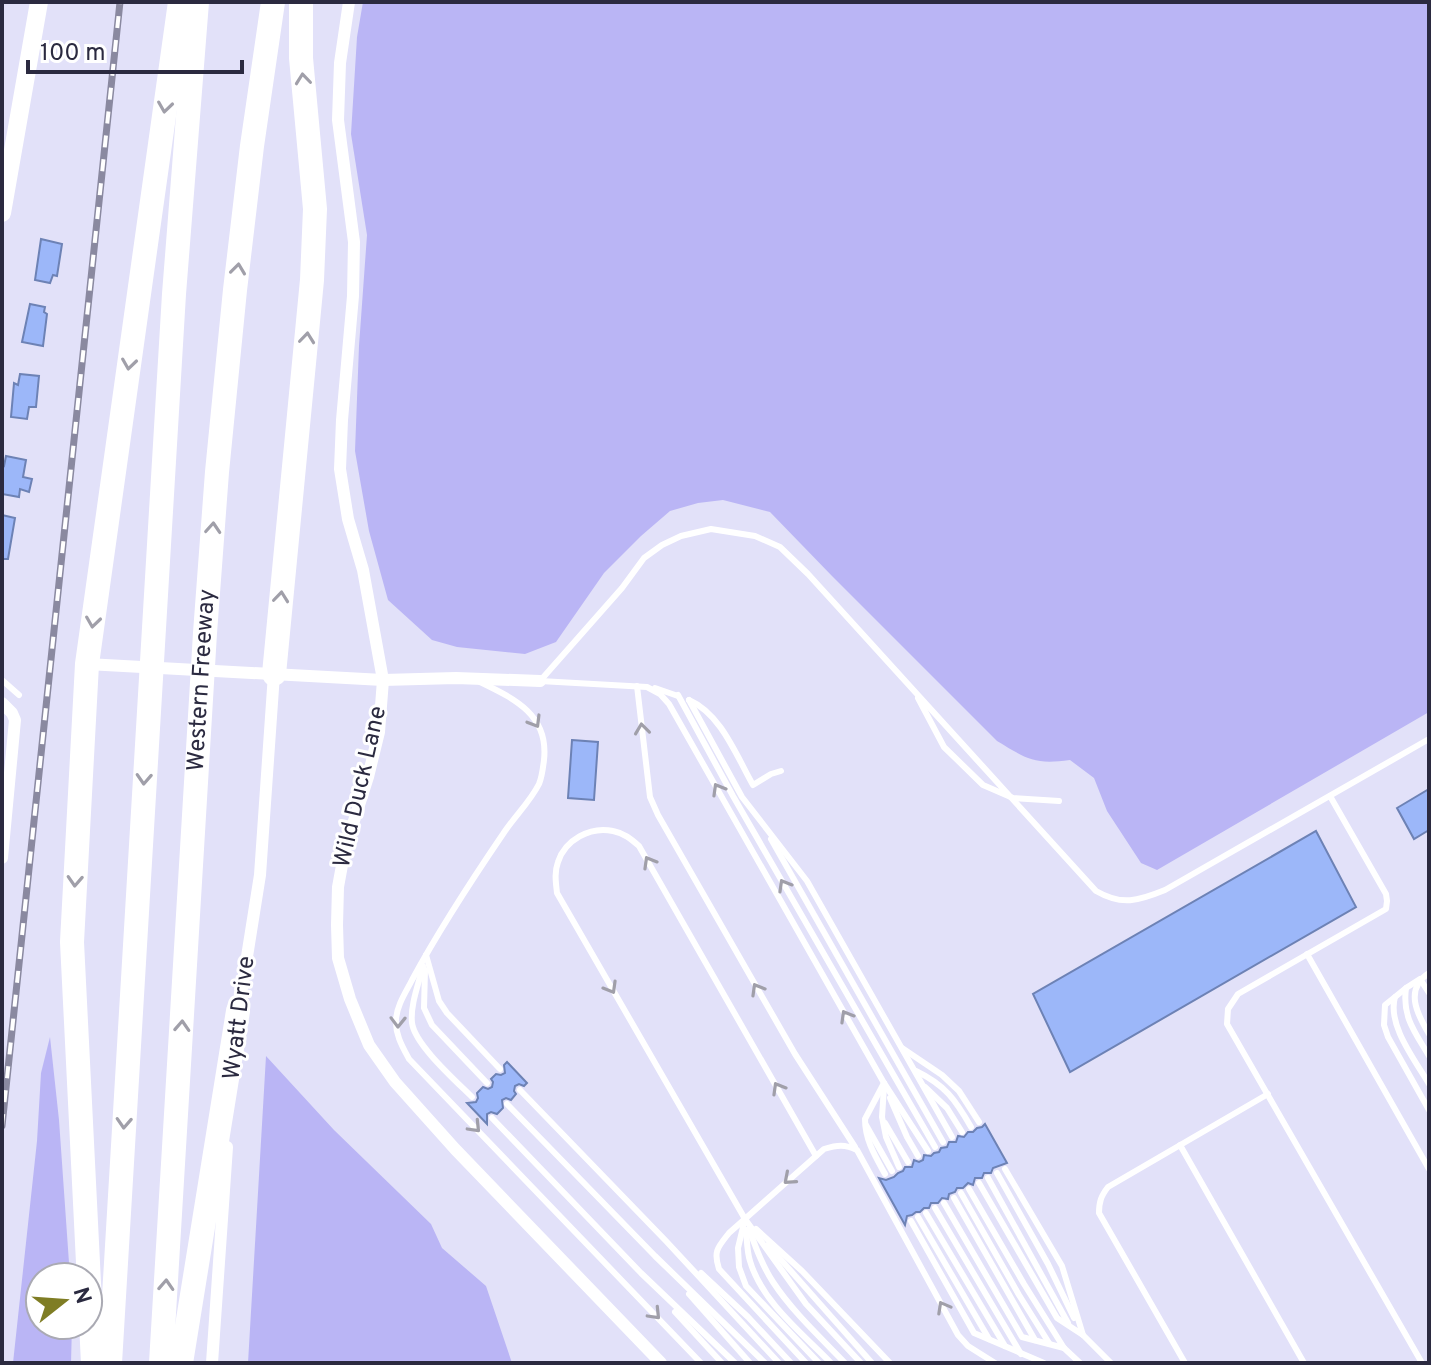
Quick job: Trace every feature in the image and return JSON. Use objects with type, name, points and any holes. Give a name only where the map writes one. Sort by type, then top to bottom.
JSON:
[{"type":"highway","points":[[93,1363],[72,942],[87,664],[180,2]]},
{"type":"highway","points":[[110,1363],[175,279],[197,2]]},
{"type":"highway","name":"Western Freeway","points":[[161,1363],[217,472],[252,146],[273,2]]},
{"type":"highway","points":[[274,674],[312,280],[315,209],[301,58],[301,2]]},
{"type":"highway","points":[[181,1363],[238,1011]]},
{"type":"street","points":[[2,213],[39,2]]},
{"type":"street","name":"Wild Duck Lane","points":[[349,2],[340,63],[338,120],[354,256],[340,469],[348,519],[374,622],[383,680],[379,732],[345,849],[338,887],[338,958],[350,999],[369,1045],[395,1082],[455,1149],[661,1363]]},
{"type":"street","points":[[87,664],[383,680],[474,678],[540,681]]},
{"type":"street","name":"Wyatt Drive","points":[[212,1363],[238,1011],[260,875],[274,674]]},
{"type":"street","points":[[2,703],[15,720],[2,858]]},
{"type":"lane","points":[[540,681],[622,588],[644,558],[662,545],[711,529],[755,536],[780,547],[808,574],[1096,891],[1124,901],[1142,900],[1165,890],[1429,739]]},
{"type":"lane","points":[[474,678],[508,695],[529,711],[541,728],[546,746],[543,769],[539,784],[504,831],[426,955],[398,1006],[396,1033],[409,1059],[701,1363]]},
{"type":"lane","points":[[2,680],[19,695]]},
{"type":"lane","points":[[540,681],[647,687],[678,695],[695,702],[713,717],[753,785],[781,771]]},
{"type":"lane","points":[[637,686],[650,797],[658,815],[795,1054],[857,1150],[958,1335],[968,1346],[995,1363]]},
{"type":"lane","points":[[647,687],[660,694],[669,704],[884,1083],[931,1149],[678,695]]},
{"type":"lane","points":[[912,687],[944,747],[983,785],[1013,798],[1059,801]]},
{"type":"lane","points":[[689,700],[742,797],[807,881],[952,1137]]},
{"type":"lane","points":[[1330,796],[1386,894],[1386,909],[1238,994],[1228,1009],[1227,1024],[1422,1363]]},
{"type":"lane","points":[[759,819],[943,1142]]},
{"type":"lane","points":[[816,1156],[639,846],[627,836],[611,830],[595,830],[579,836],[566,846],[558,861],[555,877],[557,893],[745,1219],[806,1304],[861,1363]]},
{"type":"lane","points":[[1307,954],[1429,1169]]},
{"type":"lane","points":[[426,955],[439,1001],[500,1069]]},
{"type":"lane","points":[[426,955],[424,1008],[427,1016],[487,1083]]},
{"type":"lane","points":[[426,955],[412,1024],[417,1039],[472,1097]]},
{"type":"lane","points":[[1429,973],[1385,1005],[1384,1025],[1429,1110]]},
{"type":"lane","points":[[1420,979],[1429,993]]},
{"type":"lane","points":[[1420,979],[1415,995],[1420,1019],[1429,1034]]},
{"type":"lane","points":[[1406,988],[1405,1012],[1429,1056]]},
{"type":"lane","points":[[1395,997],[1393,1016],[1398,1029],[1429,1084]]},
{"type":"lane","points":[[900,1046],[942,1075],[959,1091],[979,1122]]},
{"type":"lane","points":[[914,1070],[934,1080],[949,1093],[971,1127]]},
{"type":"lane","points":[[884,1083],[882,1117],[892,1171],[865,1135],[865,1119],[884,1083]]},
{"type":"lane","points":[[884,1083],[918,1156]]},
{"type":"lane","points":[[922,1085],[947,1108],[962,1132]]},
{"type":"lane","points":[[520,1090],[779,1363]]},
{"type":"lane","points":[[1185,1363],[1099,1213],[1099,1204],[1108,1187],[1268,1094]]},
{"type":"lane","points":[[507,1104],[655,1256],[765,1363]]},
{"type":"lane","points":[[882,1117],[908,1162]]},
{"type":"lane","points":[[492,1118],[641,1273],[722,1363]]},
{"type":"lane","points":[[806,1363],[719,1269],[717,1248],[729,1233],[824,1149],[847,1145],[857,1150]]},
{"type":"lane","points":[[1180,1145],[1304,1363]]},
{"type":"lane","points":[[1005,1169],[1062,1266],[1083,1335]]},
{"type":"lane","points":[[997,1173],[1083,1335]]},
{"type":"lane","points":[[988,1178],[1070,1326]]},
{"type":"lane","points":[[979,1183],[1057,1318],[1083,1335],[1111,1363]]},
{"type":"lane","points":[[969,1189],[1064,1348],[1080,1363]]},
{"type":"lane","points":[[961,1193],[1049,1343]]},
{"type":"lane","points":[[954,1198],[1035,1340]]},
{"type":"lane","points":[[944,1203],[1022,1337],[1064,1348]]},
{"type":"lane","points":[[935,1208],[1021,1354]]},
{"type":"lane","points":[[926,1213],[1005,1346]]},
{"type":"lane","points":[[745,1219],[738,1248],[739,1267],[746,1286],[819,1363]]},
{"type":"lane","points":[[745,1219],[749,1259],[760,1286],[831,1363]]},
{"type":"lane","points":[[745,1219],[760,1259],[774,1283],[845,1363]]},
{"type":"lane","points":[[745,1219],[872,1363]]},
{"type":"lane","points":[[745,1219],[802,1271],[890,1363]]},
{"type":"lane","points":[[915,1219],[974,1333],[1044,1363]]},
{"type":"lane","points":[[666,1241],[748,1317],[791,1363]]},
{"type":"lane","points":[[655,1256],[750,1363]]},
{"type":"lane","points":[[641,1273],[735,1363]]},
{"type":"shaded area","points":[[363,2],[1429,2],[1429,712],[1157,870],[1141,863],[1107,811],[1094,778],[1070,760],[1048,762],[1031,759],[997,741],[770,512],[723,500],[670,511],[604,573],[556,642],[525,654],[457,647],[432,640],[388,600],[369,531],[355,451],[367,235],[351,134],[357,37]]},
{"type":"shaded area","points":[[50,1037],[69,1261],[24,1261],[41,1073]]},
{"type":"shaded area","points":[[266,1056],[334,1130],[431,1224],[442,1248],[486,1286],[512,1363],[248,1363]]},
{"type":"shaded area","points":[[24,1261],[24,1341],[72,1341],[71,1363],[13,1363]]},
{"type":"building","points":[[41,239],[62,244],[57,276],[53,275],[50,283],[35,280]]},
{"type":"building","points":[[30,304],[45,307],[43,346],[22,342]]},
{"type":"building","points":[[20,374],[39,376],[36,407],[29,407],[27,419],[11,417],[14,383],[18,385]]},
{"type":"building","points":[[6,456],[26,460],[23,477],[32,479],[29,492],[20,489],[19,497],[2,494],[2,465]]},
{"type":"building","points":[[2,515],[15,518],[8,559],[2,559]]},
{"type":"building","points":[[572,740],[598,742],[594,800],[568,798]]},
{"type":"building","points":[[1429,789],[1429,830],[1414,839],[1397,808]]},
{"type":"building","points":[[1316,831],[1356,907],[1070,1072],[1033,994]]},
{"type":"building","points":[[507,1062],[527,1083],[515,1086],[516,1094],[511,1100],[502,1100],[503,1108],[497,1114],[487,1114],[487,1124],[467,1103],[476,1102],[477,1093],[483,1087],[492,1087],[491,1079],[496,1074],[505,1073],[504,1065]]},
{"type":"building","points":[[985,1124],[1007,1163],[993,1168],[991,1173],[984,1173],[982,1178],[975,1178],[973,1185],[968,1183],[963,1188],[957,1188],[948,1199],[942,1198],[938,1203],[931,1203],[929,1208],[907,1216],[905,1225],[879,1178],[886,1180],[894,1177],[905,1167],[912,1167],[914,1160],[919,1162],[924,1155],[939,1152],[949,1142],[956,1142],[958,1136],[964,1137]]},
{"type":"railway","points":[[2,1126],[120,2]]}]
